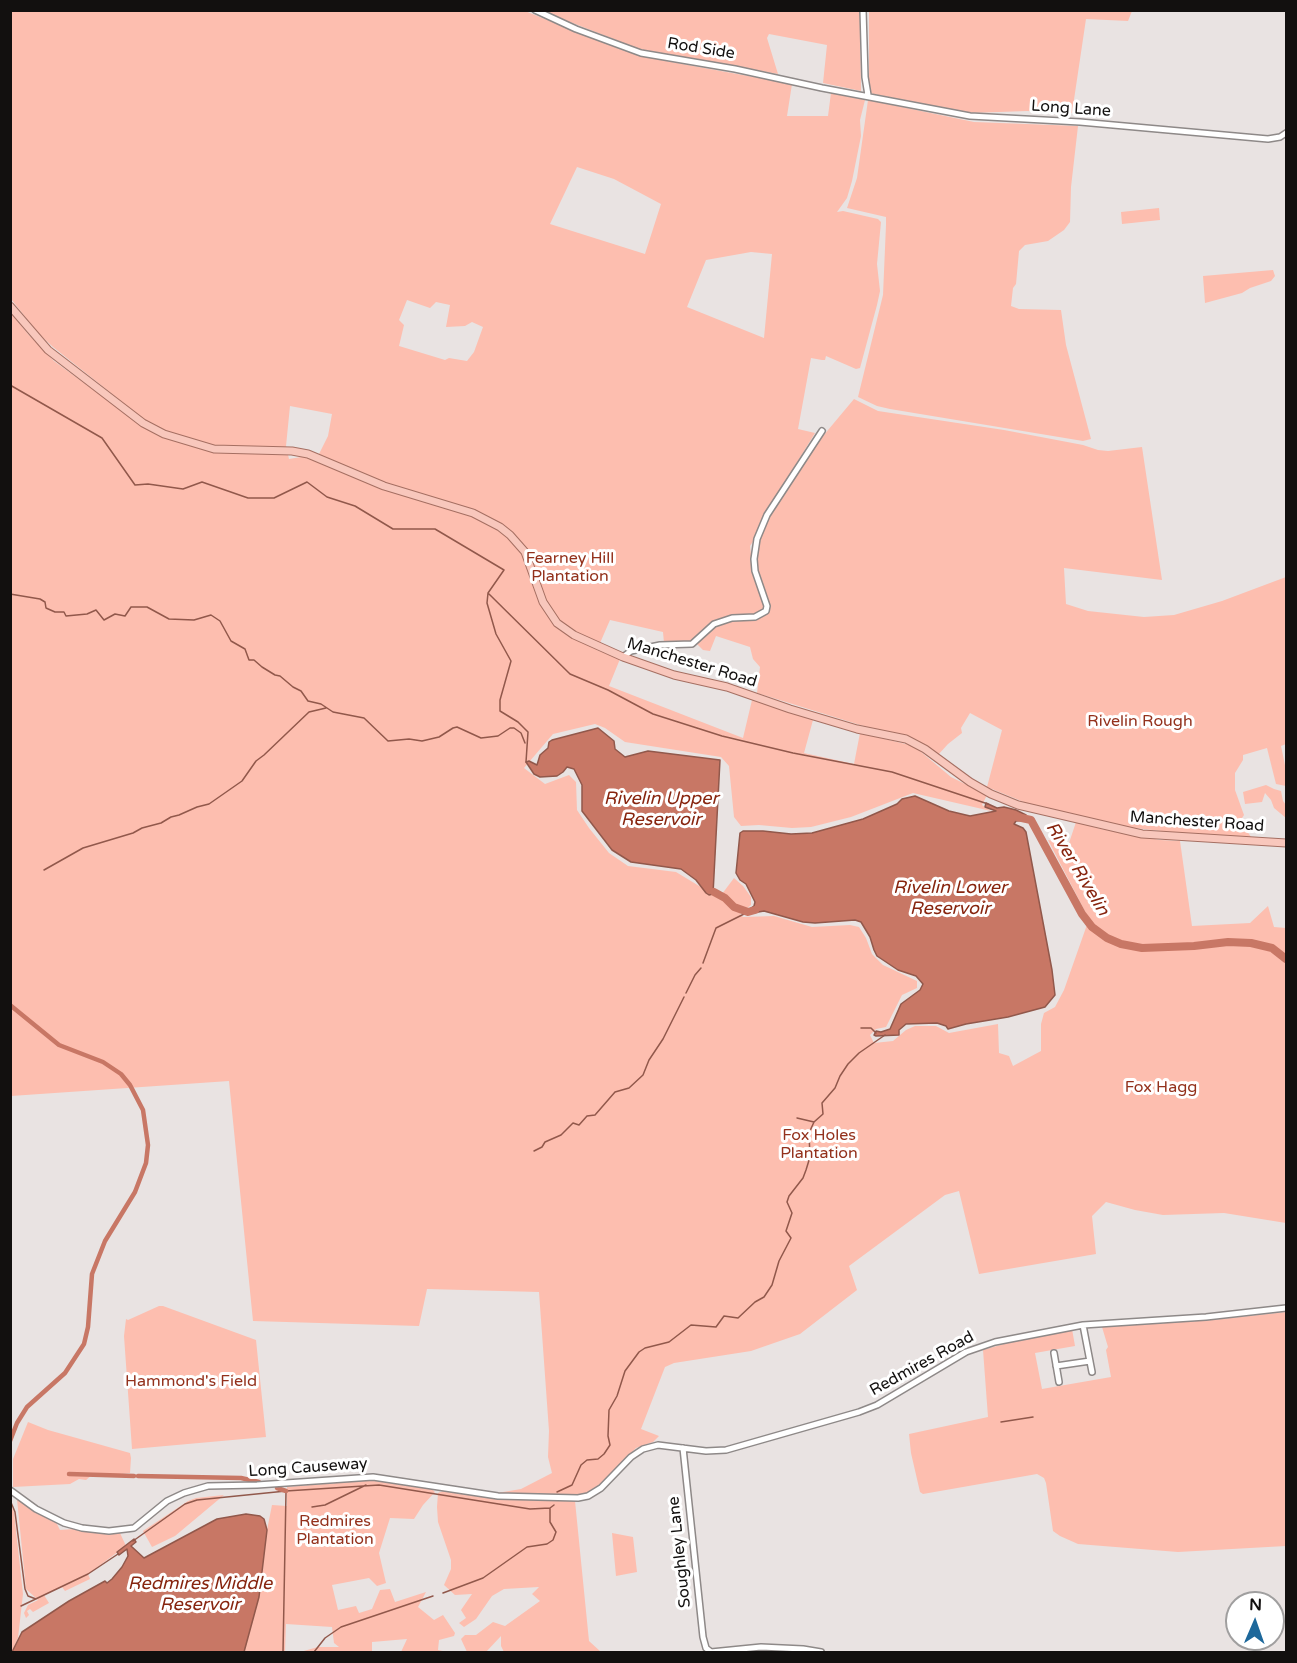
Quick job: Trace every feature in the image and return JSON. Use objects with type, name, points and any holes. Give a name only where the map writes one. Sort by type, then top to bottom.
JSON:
[{"type":"main road","name":"Manchester Road","points":[[10,306],[48,350],[143,423],[164,434],[214,448],[292,451],[308,454],[384,486],[473,513],[500,526],[525,552],[543,602],[557,623],[574,635],[623,657],[674,675],[727,687],[857,729],[906,739],[926,749],[970,782],[1018,805],[1142,834],[1287,843]]},
{"type":"street","name":"Rod Side","points":[[535,10],[576,29],[640,53],[868,95]]},
{"type":"street","points":[[864,10],[865,77],[868,95]]},
{"type":"street","name":"Long Lane","points":[[868,95],[970,116],[1080,122],[1274,139],[1287,133]]},
{"type":"street","points":[[623,657],[631,651],[660,645],[692,644],[714,624],[732,618],[755,617],[766,611],[767,606],[755,571],[757,539],[767,515],[822,431]]},
{"type":"street","name":"Redmires Road","points":[[683,1448],[710,1451],[732,1449],[859,1412],[877,1405],[980,1346],[1034,1333],[1083,1324],[1206,1317],[1287,1308]]},
{"type":"street","points":[[1083,1324],[1092,1372]]},
{"type":"street","points":[[1054,1353],[1059,1382]]},
{"type":"street","points":[[1056,1366],[1090,1360]]},
{"type":"street","name":"Long Causeway","points":[[10,1490],[36,1509],[64,1523],[100,1530],[121,1531],[138,1526],[171,1499],[194,1489],[218,1485],[257,1485],[373,1477],[498,1496],[578,1498],[592,1494],[601,1488],[631,1456],[643,1449],[658,1445],[683,1448]]},
{"type":"street","name":"Soughley Lane","points":[[683,1448],[703,1637],[709,1651],[761,1647],[803,1649],[821,1653]]},
{"type":"green space","points":[[11,11],[525,11],[622,50],[666,61],[792,84],[787,116],[828,116],[831,93],[865,100],[852,181],[847,198],[837,212],[843,211],[878,219],[881,222],[877,264],[880,291],[877,305],[860,368],[856,369],[826,356],[825,360],[811,358],[798,429],[815,433],[764,517],[750,546],[754,578],[759,590],[765,592],[755,562],[759,539],[768,519],[818,442],[854,399],[878,411],[1004,430],[1098,450],[1142,447],[1162,580],[1064,568],[1066,604],[1088,611],[1144,617],[1174,615],[1222,601],[1286,577],[1286,744],[1281,746],[1286,770],[1286,786],[1276,784],[1267,748],[1243,755],[1243,760],[1235,773],[1235,790],[1244,815],[1240,821],[1251,837],[1126,827],[1031,805],[987,787],[1002,730],[970,713],[961,728],[962,733],[938,755],[917,740],[757,693],[760,667],[753,659],[750,647],[716,636],[710,651],[703,650],[693,640],[684,643],[664,643],[663,632],[610,620],[597,650],[620,659],[609,686],[743,738],[752,700],[813,720],[804,753],[854,764],[860,733],[914,746],[951,777],[987,795],[982,805],[991,811],[913,793],[851,817],[811,827],[741,826],[734,817],[729,766],[721,757],[625,742],[595,724],[553,734],[524,768],[545,784],[569,775],[576,782],[577,810],[609,853],[628,866],[676,872],[719,898],[734,878],[751,897],[751,905],[740,914],[743,917],[774,916],[812,927],[850,925],[859,927],[872,954],[883,965],[917,981],[917,988],[902,995],[886,1027],[876,1029],[870,1035],[874,1043],[893,1041],[915,1026],[936,1026],[949,1033],[998,1024],[999,1053],[1009,1056],[1013,1066],[1041,1051],[1041,1024],[1044,1013],[1055,1007],[1064,990],[1089,919],[1048,840],[1056,841],[1061,850],[1068,846],[1076,822],[1160,840],[1180,841],[1192,926],[1250,923],[1268,906],[1274,927],[1286,928],[1286,1223],[1224,1213],[1163,1215],[1106,1202],[1092,1216],[1096,1254],[979,1274],[959,1191],[945,1195],[849,1266],[857,1290],[800,1334],[751,1351],[674,1363],[665,1367],[641,1429],[659,1436],[653,1442],[636,1448],[598,1488],[572,1496],[497,1493],[521,1489],[552,1473],[548,1457],[549,1431],[539,1292],[427,1289],[419,1326],[253,1321],[229,1081],[11,1096],[10,312],[54,361],[132,418],[136,413],[53,347],[38,333],[11,299]],"holes":[[[577,167],[614,179],[661,204],[645,254],[550,224]],[[751,252],[772,254],[764,338],[687,307],[706,260]],[[407,300],[430,308],[436,302],[450,305],[446,327],[465,326],[472,322],[483,327],[474,352],[467,361],[449,358],[445,360],[399,346],[404,325],[399,320]],[[290,406],[332,414],[328,436],[319,454],[289,459],[286,446]]]},
{"type":"green space","points":[[542,11],[860,11],[861,91],[823,83],[827,45],[769,34],[767,38],[778,74],[639,49]]},
{"type":"green space","points":[[869,11],[1132,11],[1128,21],[1086,19],[1072,113],[1027,111],[970,113],[869,93]]},
{"type":"green space","points":[[868,100],[974,122],[1078,126],[1071,187],[1070,222],[1064,230],[1048,241],[1025,245],[1019,251],[1011,306],[1019,309],[1061,310],[1066,345],[1091,439],[1083,441],[890,409],[858,397],[883,295],[886,225],[886,217],[847,208],[857,178]]},
{"type":"green space","points":[[1159,208],[1160,220],[1122,224],[1121,212]]},
{"type":"green space","points":[[1273,270],[1275,276],[1271,281],[1242,293],[1205,303],[1203,276]]},
{"type":"green space","points":[[1266,785],[1281,791],[1286,805],[1286,818],[1274,808],[1265,793],[1262,802],[1245,804],[1243,792]]},
{"type":"green space","name":"Hammond's Field","points":[[159,1306],[256,1340],[266,1437],[132,1449],[124,1336],[126,1319]]},
{"type":"green space","points":[[1286,1312],[1286,1546],[1178,1552],[1078,1544],[1053,1531],[1046,1483],[1044,1478],[1037,1474],[923,1494],[920,1492],[909,1434],[988,1417],[983,1350],[1021,1339],[1026,1340],[1072,1329],[1075,1346],[1035,1353],[1042,1389],[1111,1377],[1106,1350],[1108,1347],[1102,1327],[1212,1320]]},
{"type":"green space","points":[[28,1422],[48,1430],[130,1453],[130,1473],[100,1476],[93,1474],[86,1480],[79,1479],[70,1484],[13,1487],[13,1459]]},
{"type":"green space","name":"Redmires Plantation","points":[[373,1480],[432,1489],[435,1492],[414,1519],[390,1518],[379,1553],[386,1583],[377,1586],[369,1578],[332,1585],[338,1610],[356,1606],[359,1613],[372,1609],[380,1590],[390,1589],[395,1602],[426,1592],[418,1607],[434,1620],[443,1615],[455,1633],[454,1636],[439,1640],[438,1650],[447,1652],[401,1652],[407,1639],[372,1642],[372,1652],[300,1652],[318,1647],[339,1647],[334,1643],[332,1627],[286,1624],[285,1652],[244,1652],[259,1597],[272,1505],[287,1506],[287,1487]]},
{"type":"green space","points":[[443,1491],[488,1497],[575,1501],[589,1641],[601,1652],[504,1652],[501,1646],[501,1636],[486,1652],[467,1652],[461,1639],[465,1635],[476,1635],[493,1622],[505,1626],[540,1601],[532,1594],[539,1587],[504,1589],[492,1596],[476,1619],[464,1627],[459,1623],[466,1618],[461,1610],[472,1594],[455,1595],[444,1585],[451,1569],[451,1560],[438,1522],[438,1493]]},
{"type":"green space","points":[[224,1495],[175,1536],[152,1547],[143,1531],[188,1501]]},
{"type":"green space","points":[[17,1499],[56,1522],[60,1530],[120,1533],[126,1546],[88,1574],[90,1579],[65,1591],[62,1587],[44,1595],[49,1603],[33,1612],[30,1609],[27,1611],[29,1615],[26,1618],[24,1613],[28,1605],[38,1600],[26,1589]]},
{"type":"green space","points":[[10,1504],[14,1512],[23,1594],[18,1638],[12,1652],[10,1652]]},
{"type":"green space","points":[[612,1533],[633,1537],[637,1572],[616,1576]]},
{"type":"water","name":"Rivelin Upper Reservoir","points":[[598,728],[614,741],[615,749],[625,757],[648,751],[720,760],[713,894],[706,893],[696,880],[681,869],[631,862],[612,850],[582,811],[582,785],[574,769],[567,767],[557,776],[540,777],[534,774],[526,762],[537,765],[540,755],[548,748],[552,740]]},
{"type":"water","name":"Rivelin Lower Reservoir","points":[[915,796],[949,811],[970,816],[996,811],[985,807],[986,803],[997,808],[1016,810],[1026,815],[1027,820],[1016,821],[1014,824],[1026,832],[1052,970],[1055,995],[1045,1007],[948,1029],[937,1023],[906,1024],[899,1030],[899,1035],[876,1036],[874,1035],[876,1031],[890,1029],[901,1004],[920,990],[923,984],[916,976],[898,970],[877,956],[861,922],[855,920],[803,922],[764,911],[747,914],[745,912],[754,906],[755,902],[746,884],[736,873],[740,833],[763,831],[791,834],[812,833],[863,819],[897,804],[902,799]]},
{"type":"water","name":"Redmires Middle Reservoir","points":[[246,1514],[260,1516],[264,1519],[267,1530],[259,1597],[244,1652],[12,1652],[22,1632],[69,1601],[112,1579],[128,1556],[127,1549],[119,1555],[117,1552],[134,1539],[136,1542],[131,1546],[144,1558],[217,1519]]},
{"type":"waterway","points":[[10,385],[102,438],[135,485],[148,484],[183,489],[202,482],[248,498],[274,498],[307,482],[327,497],[355,506],[393,529],[435,529],[504,570],[488,593],[487,603],[496,634],[511,661],[500,700],[500,711],[518,722],[528,732],[526,762]]},
{"type":"waterway","points":[[10,594],[40,599],[45,602],[46,608],[55,612],[64,612],[66,616],[87,614],[96,610],[104,620],[115,614],[125,616],[131,607],[147,607],[169,619],[194,620],[211,615],[220,621],[231,641],[245,649],[249,660],[254,660],[280,676],[301,691],[308,701],[321,704],[333,712],[364,718],[388,741],[409,739],[422,741],[439,737],[457,727],[481,738],[498,736],[514,728],[521,733],[525,743]]},
{"type":"waterway","points":[[489,594],[570,674],[608,690],[653,714],[722,736],[793,753],[892,772],[988,804]]},
{"type":"waterway","points":[[44,870],[83,848],[133,833],[209,804],[242,781],[256,761],[309,712],[326,708]]},
{"type":"waterway","name":"River Rivelin","points":[[1017,817],[1031,820],[1082,914],[1092,927],[1107,938],[1121,944],[1142,948],[1228,942],[1251,943],[1272,948],[1286,959]]},
{"type":"waterway","name":"River Rivelin","points":[[714,892],[734,907],[748,912],[755,910]]},
{"type":"waterway","points":[[703,963],[716,928],[746,913]]},
{"type":"waterway","points":[[686,993],[701,968]]},
{"type":"waterway","points":[[534,1151],[542,1147],[545,1142],[561,1135],[573,1123],[579,1125],[587,1116],[595,1115],[615,1092],[629,1088],[643,1075],[684,997]]},
{"type":"waterway","points":[[10,1005],[59,1045],[103,1062],[121,1074],[130,1085],[143,1110],[148,1145],[146,1163],[135,1192],[105,1241],[92,1274],[88,1327],[84,1344],[65,1373],[27,1407],[10,1441]]},
{"type":"waterway","points":[[861,1028],[871,1028],[876,1033]]},
{"type":"waterway","points":[[557,1492],[572,1485],[581,1465],[587,1460],[598,1459],[610,1445],[609,1410],[617,1396],[625,1371],[639,1352],[645,1348],[669,1342],[691,1325],[716,1327],[724,1316],[738,1318],[764,1297],[772,1285],[779,1261],[791,1238],[786,1231],[792,1213],[787,1202],[806,1170],[810,1157],[809,1133],[814,1122],[823,1114],[822,1103],[835,1088],[848,1064],[859,1053],[885,1035]]},
{"type":"waterway","points":[[797,1118],[814,1122]]},
{"type":"waterway","points":[[793,1130],[809,1133]]},
{"type":"waterway","points":[[1001,1422],[1033,1417]]},
{"type":"waterway","points":[[69,1474],[134,1476]]},
{"type":"waterway","points":[[138,1476],[241,1478],[259,1482]]},
{"type":"waterway","points":[[312,1507],[325,1505],[366,1485]]},
{"type":"waterway","points":[[133,1541],[185,1504],[197,1500],[286,1491],[379,1485],[530,1509],[550,1508]]},
{"type":"waterway","points":[[277,1488],[286,1491]]},
{"type":"waterway","points":[[283,1652],[286,1492]]},
{"type":"waterway","points":[[10,1500],[15,1512],[25,1589],[28,1596],[36,1599]]},
{"type":"waterway","points":[[443,1593],[483,1578],[527,1547],[547,1544],[553,1540],[556,1532],[550,1522],[550,1508],[554,1505]]},
{"type":"waterway","points":[[21,1606],[88,1574],[118,1554]]},
{"type":"waterway","points":[[314,1652],[325,1638],[341,1627],[433,1596]]},
{"type":"park label","name":"Fearney Hill Plantation","points":[[570,568]]},
{"type":"park label","name":"Rivelin Rough","points":[[1140,722]]},
{"type":"park label","name":"Fox Hagg","points":[[1161,1088]]},
{"type":"park label","name":"Fox Holes Plantation","points":[[819,1145]]}]
